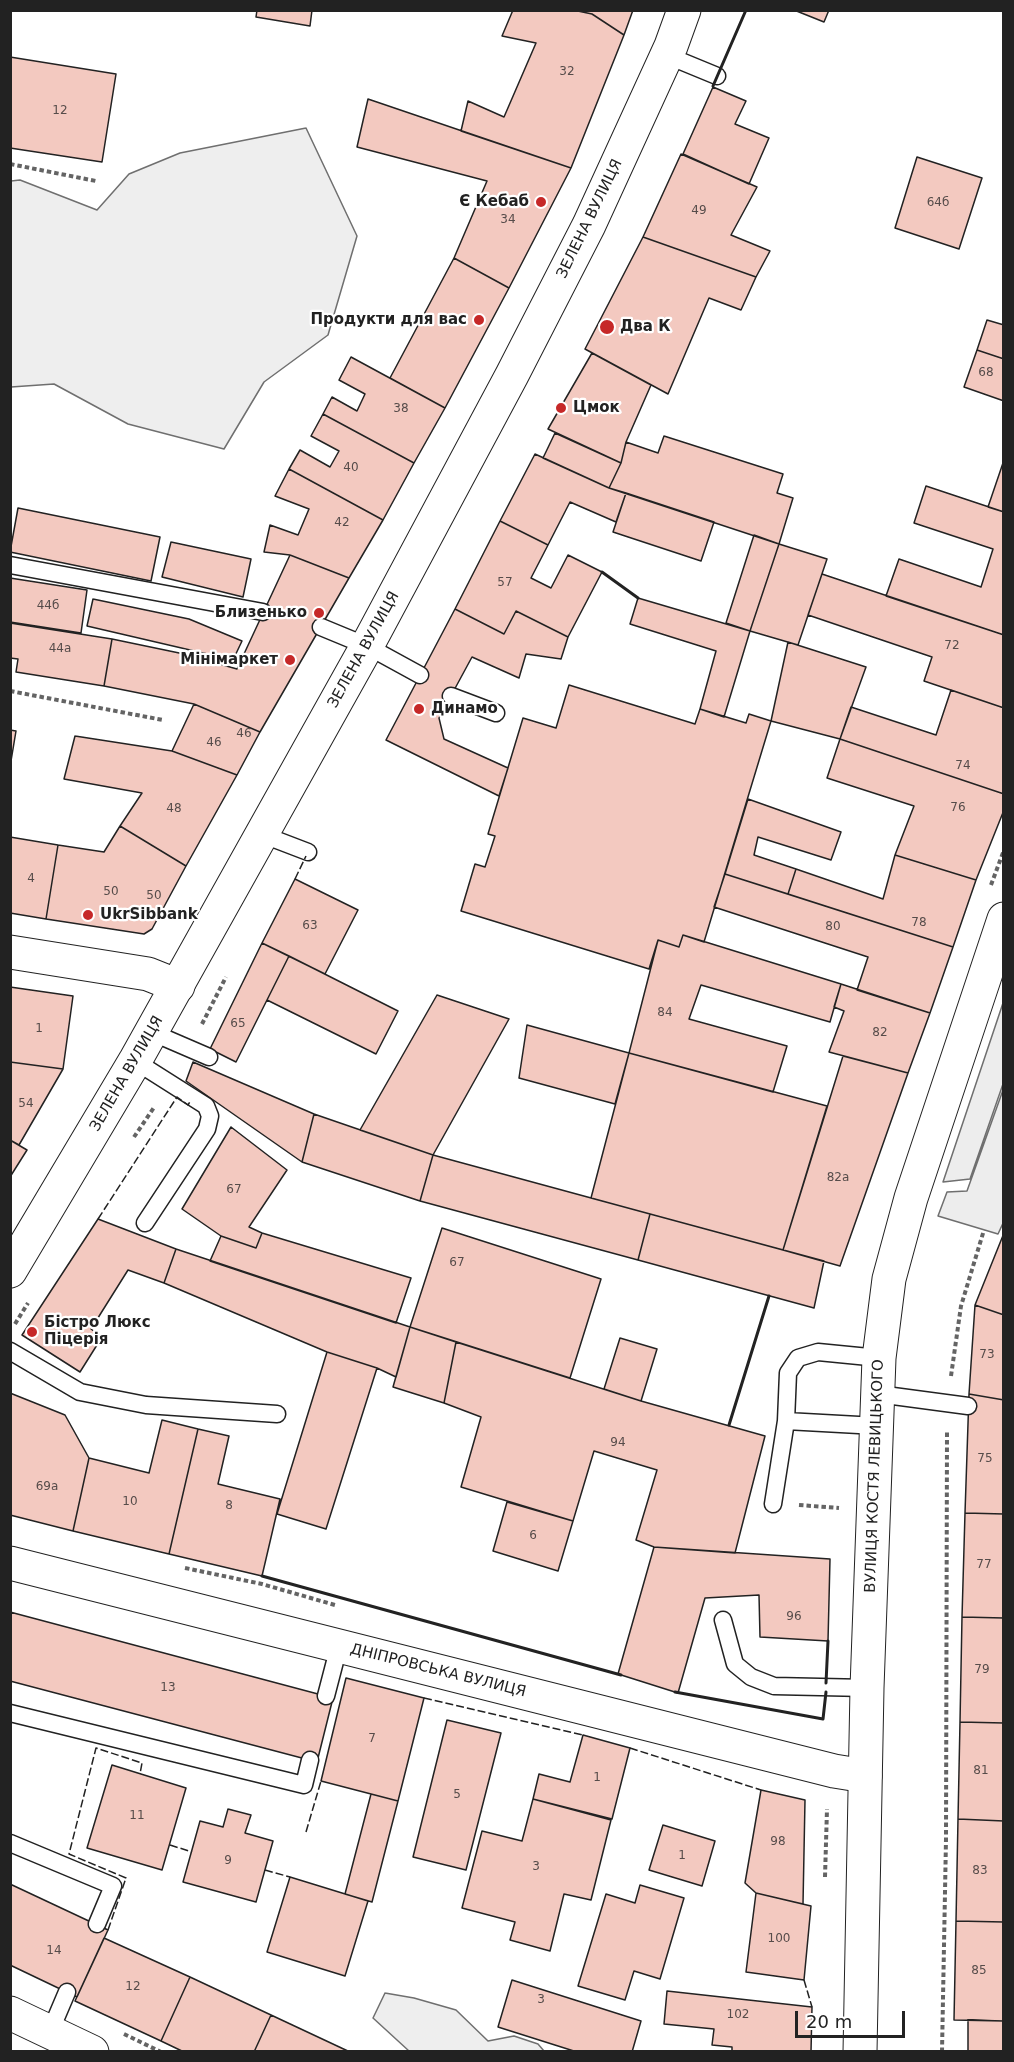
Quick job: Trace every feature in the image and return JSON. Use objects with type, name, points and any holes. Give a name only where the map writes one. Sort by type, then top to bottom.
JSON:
[{"type":"main road","name":"ЗЕЛЕНА ВУЛИЦЯ","points":[[10,1271],[178,986],[367,646],[512,375],[589,225],[684,10]]},
{"type":"main road","name":"ВУЛИЦЯ КОСТЯ ЛЕВИЦЬКОГО","points":[[860,2052],[867,1688],[879,1358],[889,1279],[911,1198],[1004,918]]},
{"type":"main road","points":[[10,952],[148,974],[178,986]]},
{"type":"main road","name":"ДНІПРОВСЬКА ВУЛИЦЯ","points":[[10,1563],[834,1771],[865,1776]]},
{"type":"main road","points":[[10,2013],[92,2052]]},
{"type":"lane","points":[[666,55],[717,76]]},
{"type":"lane","points":[[10,565],[264,612]]},
{"type":"lane","points":[[321,627],[367,646],[420,675]]},
{"type":"lane","points":[[451,696],[496,713]]},
{"type":"lane","points":[[261,834],[308,852]]},
{"type":"lane","points":[[151,1032],[209,1057]]},
{"type":"lane","points":[[135,1061],[206,1106],[210,1116],[207,1129],[145,1223]]},
{"type":"lane","points":[[10,1351],[80,1392],[146,1405],[277,1414]]},
{"type":"lane","points":[[773,1504],[786,1421],[788,1373],[798,1358],[818,1352],[879,1358]]},
{"type":"lane","points":[[878,1394],[968,1406]]},
{"type":"lane","points":[[786,1421],[877,1426]]},
{"type":"lane","points":[[723,1620],[735,1665],[751,1677],[774,1686],[867,1688]]},
{"type":"lane","points":[[326,1696],[339,1646]]},
{"type":"lane","points":[[10,1713],[304,1785],[310,1760]]},
{"type":"lane","points":[[10,1844],[113,1886],[97,1924]]},
{"type":"lane","points":[[50,2032],[67,1992]]},
{"type":"path","points":[[10,164],[96,181]]},
{"type":"path","points":[[10,691],[163,720]]},
{"type":"path","points":[[942,2052],[946,1839],[947,1403],[961,1306],[984,1230]]},
{"type":"shaded area","points":[[306,128],[357,236],[328,335],[264,382],[224,449],[128,424],[54,384],[11,387],[11,181],[20,180],[97,210],[129,174],[180,153]]},
{"type":"shaded area","points":[[1003,1003],[1003,1084],[970,1179],[943,1182]]},
{"type":"shaded area","points":[[1003,1090],[1004,1221],[998,1234],[938,1216],[947,1192],[967,1191]]},
{"type":"shaded area","points":[[385,1993],[414,1998],[456,2010],[488,2041],[514,2036],[538,2044],[544,2051],[409,2051],[373,2018]]},
{"type":"building","points":[[257,10],[312,10],[310,26],[256,17]]},
{"type":"building","points":[[513,10],[573,10],[592,14],[624,35],[571,168],[461,131],[468,101],[504,117],[536,43],[502,36]]},
{"type":"building","points":[[573,10],[633,10],[624,35],[592,14]]},
{"type":"building","points":[[794,10],[829,10],[824,22]]},
{"type":"building","points":[[10,57],[116,74],[102,162],[10,148]]},
{"type":"building","points":[[713,87],[746,101],[735,124],[769,138],[749,184],[683,154]]},
{"type":"building","points":[[368,99],[571,168],[509,288],[454,258],[487,181],[357,147]]},
{"type":"building","points":[[681,154],[757,187],[731,235],[770,251],[756,277],[643,237]]},
{"type":"building","points":[[917,157],[982,178],[959,249],[895,228]]},
{"type":"building","points":[[643,237],[756,277],[741,310],[709,298],[668,394],[585,349]]},
{"type":"building","points":[[454,258],[509,288],[445,408],[390,378]]},
{"type":"building","points":[[987,320],[1004,325],[1004,359],[977,350]]},
{"type":"building","points":[[977,350],[1004,359],[1004,401],[964,387]]},
{"type":"building","points":[[592,353],[651,385],[626,442],[621,463],[548,429]]},
{"type":"building","points":[[351,357],[445,408],[414,463],[323,414],[332,397],[357,411],[365,394],[339,380]]},
{"type":"building","points":[[323,414],[414,463],[383,520],[289,469],[300,450],[330,467],[339,451],[311,436]]},
{"type":"building","points":[[555,433],[621,463],[609,488],[543,458]]},
{"type":"building","points":[[664,436],[783,474],[777,493],[793,498],[779,544],[609,488],[621,463],[626,442],[658,453]]},
{"type":"building","points":[[535,454],[609,488],[626,493],[616,522],[570,502],[548,545],[500,521]]},
{"type":"building","points":[[1004,460],[1004,512],[988,507]]},
{"type":"building","points":[[289,469],[383,520],[349,578],[290,555],[264,552],[270,525],[298,535],[309,509],[275,496]]},
{"type":"building","points":[[926,486],[1004,512],[1004,635],[886,596],[899,559],[981,587],[993,549],[914,523]]},
{"type":"building","points":[[626,493],[714,522],[701,561],[613,532]]},
{"type":"building","points":[[18,508],[160,537],[151,581],[10,552]]},
{"type":"building","points":[[500,521],[548,545],[531,578],[551,588],[568,555],[602,572],[568,637],[516,611],[504,634],[455,609]]},
{"type":"building","points":[[754,535],[779,544],[750,631],[726,623]]},
{"type":"building","points":[[171,542],[251,559],[243,597],[162,577]]},
{"type":"building","points":[[779,544],[827,559],[798,645],[750,631]]},
{"type":"building","points":[[290,555],[349,578],[260,732],[194,704],[104,686],[112,639],[184,654],[237,669]]},
{"type":"building","points":[[822,574],[1004,635],[1004,708],[924,681],[932,657],[808,615]]},
{"type":"building","points":[[10,578],[87,590],[81,633],[10,622]]},
{"type":"building","points":[[638,598],[750,631],[724,717],[700,709],[716,651],[630,624]]},
{"type":"building","points":[[93,599],[189,619],[242,641],[233,660],[87,626]]},
{"type":"building","points":[[455,609],[504,634],[516,611],[568,637],[561,659],[526,654],[519,678],[472,657],[439,718],[444,739],[508,768],[499,796],[386,740]]},
{"type":"building","points":[[10,623],[112,639],[104,686],[16,672],[18,659],[10,658]]},
{"type":"building","points":[[788,642],[866,667],[840,739],[771,721]]},
{"type":"building","points":[[569,685],[695,724],[700,709],[746,723],[749,714],[771,721],[704,942],[683,935],[679,947],[658,940],[649,969],[461,911],[475,864],[485,867],[495,836],[488,834],[523,718],[556,728]]},
{"type":"building","points":[[951,690],[1004,708],[1004,794],[840,739],[851,707],[936,735]]},
{"type":"building","points":[[194,704],[260,732],[237,775],[172,751]]},
{"type":"building","points":[[10,730],[16,731],[10,767]]},
{"type":"building","points":[[75,736],[172,751],[237,775],[186,866],[120,826],[142,793],[64,779]]},
{"type":"building","points":[[840,739],[1004,794],[1004,810],[976,880],[895,855],[914,806],[827,778]]},
{"type":"building","points":[[748,799],[841,832],[831,860],[758,837],[754,855],[796,869],[788,894],[725,874]]},
{"type":"building","points":[[120,826],[186,866],[152,929],[144,934],[46,919],[58,845],[104,852]]},
{"type":"building","points":[[10,837],[58,845],[46,919],[10,913]]},
{"type":"building","points":[[895,855],[976,880],[953,947],[788,894],[796,869],[883,899]]},
{"type":"building","points":[[725,874],[953,947],[930,1013],[857,990],[868,957],[714,907]]},
{"type":"building","points":[[295,879],[358,910],[325,974],[262,943]]},
{"type":"building","points":[[683,935],[841,984],[830,1022],[701,985],[689,1019],[787,1046],[773,1092],[629,1053],[658,940],[679,947]]},
{"type":"building","points":[[262,943],[289,956],[236,1062],[210,1049]]},
{"type":"building","points":[[289,956],[398,1011],[376,1054],[267,1000]]},
{"type":"building","points":[[841,984],[930,1013],[908,1073],[829,1052],[844,1011],[834,1007]]},
{"type":"building","points":[[10,987],[73,996],[63,1069],[10,1062]]},
{"type":"building","points":[[437,995],[509,1019],[433,1155],[360,1130]]},
{"type":"building","points":[[527,1025],[629,1053],[615,1104],[519,1078]]},
{"type":"building","points":[[629,1053],[827,1106],[783,1250],[591,1198]]},
{"type":"building","points":[[843,1056],[908,1073],[840,1266],[783,1250]]},
{"type":"building","points":[[10,1062],[63,1069],[19,1145],[10,1140]]},
{"type":"building","points":[[193,1062],[314,1114],[302,1162],[186,1081]]},
{"type":"building","points":[[314,1114],[433,1155],[420,1201],[302,1162]]},
{"type":"building","points":[[231,1127],[287,1170],[249,1227],[262,1233],[256,1248],[221,1236],[182,1209]]},
{"type":"building","points":[[10,1140],[27,1150],[10,1177]]},
{"type":"building","points":[[433,1155],[650,1214],[638,1260],[420,1201]]},
{"type":"building","points":[[650,1214],[824,1261],[814,1308],[638,1260]]},
{"type":"building","points":[[98,1219],[176,1249],[164,1283],[128,1270],[91,1329],[102,1337],[80,1372],[22,1335]]},
{"type":"building","points":[[442,1228],[601,1279],[570,1378],[410,1327]]},
{"type":"building","points":[[262,1233],[411,1278],[396,1323],[210,1261],[221,1236],[256,1248]]},
{"type":"building","points":[[1004,1233],[1004,1315],[975,1305]]},
{"type":"building","points":[[176,1249],[410,1327],[396,1377],[377,1368],[327,1352],[164,1283]]},
{"type":"building","points":[[975,1305],[1004,1315],[1004,1400],[969,1394]]},
{"type":"building","points":[[410,1327],[456,1342],[444,1403],[393,1387]]},
{"type":"building","points":[[620,1338],[657,1349],[641,1401],[604,1389]]},
{"type":"building","points":[[456,1342],[641,1401],[765,1436],[735,1553],[654,1547],[636,1540],[657,1470],[594,1451],[573,1521],[461,1487],[481,1417],[444,1403]]},
{"type":"building","points":[[327,1352],[377,1368],[326,1529],[277,1514]]},
{"type":"building","points":[[10,1393],[65,1415],[89,1458],[73,1531],[10,1515]]},
{"type":"building","points":[[969,1394],[1004,1400],[1004,1514],[965,1513]]},
{"type":"building","points":[[162,1420],[198,1429],[169,1554],[73,1531],[89,1458],[149,1473]]},
{"type":"building","points":[[198,1429],[229,1436],[218,1484],[280,1499],[262,1576],[169,1554]]},
{"type":"building","points":[[507,1502],[573,1521],[558,1571],[493,1551]]},
{"type":"building","points":[[965,1513],[1004,1514],[1004,1618],[962,1617]]},
{"type":"building","points":[[654,1547],[830,1559],[828,1641],[760,1637],[759,1595],[705,1598],[678,1693],[618,1674]]},
{"type":"building","points":[[10,1612],[333,1698],[317,1762],[10,1681]]},
{"type":"building","points":[[962,1617],[1004,1618],[1004,1723],[960,1722]]},
{"type":"building","points":[[346,1678],[424,1698],[398,1801],[321,1781]]},
{"type":"building","points":[[447,1720],[501,1733],[466,1870],[413,1857]]},
{"type":"building","points":[[960,1722],[1004,1723],[1004,1821],[958,1819]]},
{"type":"building","points":[[583,1735],[630,1748],[612,1819],[533,1799],[539,1774],[570,1782]]},
{"type":"building","points":[[112,1765],[186,1788],[162,1870],[87,1848]]},
{"type":"building","points":[[761,1790],[805,1800],[803,1904],[756,1893],[745,1883]]},
{"type":"building","points":[[371,1794],[398,1801],[372,1902],[345,1894]]},
{"type":"building","points":[[533,1799],[611,1820],[591,1900],[564,1894],[550,1951],[510,1940],[515,1922],[462,1908],[482,1831],[522,1841]]},
{"type":"building","points":[[228,1809],[251,1815],[245,1833],[273,1841],[256,1902],[183,1882],[200,1821],[223,1827]]},
{"type":"building","points":[[958,1819],[1004,1821],[1004,1922],[956,1921]]},
{"type":"building","points":[[663,1825],[715,1841],[702,1886],[649,1870]]},
{"type":"building","points":[[290,1877],[368,1901],[345,1976],[267,1952]]},
{"type":"building","points":[[10,1884],[108,1930],[77,1997],[10,1965]]},
{"type":"building","points":[[640,1885],[684,1898],[660,1979],[634,1971],[625,2000],[578,1986],[606,1894],[635,1903]]},
{"type":"building","points":[[756,1893],[811,1906],[804,1980],[746,1972]]},
{"type":"building","points":[[956,1921],[1004,1922],[1004,2021],[954,2020]]},
{"type":"building","points":[[104,1938],[190,1977],[161,2041],[75,2001]]},
{"type":"building","points":[[190,1977],[271,2015],[254,2052],[184,2052],[161,2041]]},
{"type":"building","points":[[512,1980],[641,2021],[632,2052],[577,2052],[498,2027]]},
{"type":"building","points":[[667,1991],[812,2007],[811,2052],[732,2052],[732,2047],[712,2045],[714,2029],[664,2024]]},
{"type":"building","points":[[271,2015],[350,2052],[254,2052]]},
{"type":"building","points":[[968,2020],[1004,2021],[1004,2052],[968,2052]]},
{"type":"fence","points":[[295,879],[306,856]]},
{"type":"fence","points":[[98,1219],[177,1097],[188,1105],[191,1100]]},
{"type":"fence","points":[[424,1698],[583,1735]]},
{"type":"fence","points":[[108,1930],[126,1878],[69,1854],[96,1748],[142,1763],[140,1774]]},
{"type":"fence","points":[[630,1748],[761,1790]]},
{"type":"fence","points":[[306,1832],[321,1781]]},
{"type":"fence","points":[[170,1845],[192,1852]]},
{"type":"fence","points":[[265,1870],[290,1877]]},
{"type":"fence","points":[[804,1980],[812,2007]]},
{"type":"wall","points":[[713,86],[746,10]]},
{"type":"wall","points":[[602,572],[638,598]]},
{"type":"wall","points":[[729,1425],[769,1296]]},
{"type":"wall","points":[[262,1576],[621,1675]]},
{"type":"wall","points":[[826,1683],[828,1641]]},
{"type":"wall","points":[[675,1692],[823,1719],[826,1692]]},
{"type":"place","name":"Є Кебаб","points":[[541,202]]},
{"type":"place","name":"Продукти для вас","points":[[479,320]]},
{"type":"place","name":"Два К","points":[[607,327]]},
{"type":"place","name":"Цмок","points":[[561,408]]},
{"type":"place","name":"Близенько","points":[[319,613]]},
{"type":"place","name":"Мінімаркет","points":[[290,660]]},
{"type":"place","name":"Динамо","points":[[419,709]]},
{"type":"place","name":"UkrSibbank","points":[[88,915]]},
{"type":"place","name":"Бістро Люкс Піцерія","points":[[32,1332]]}]
